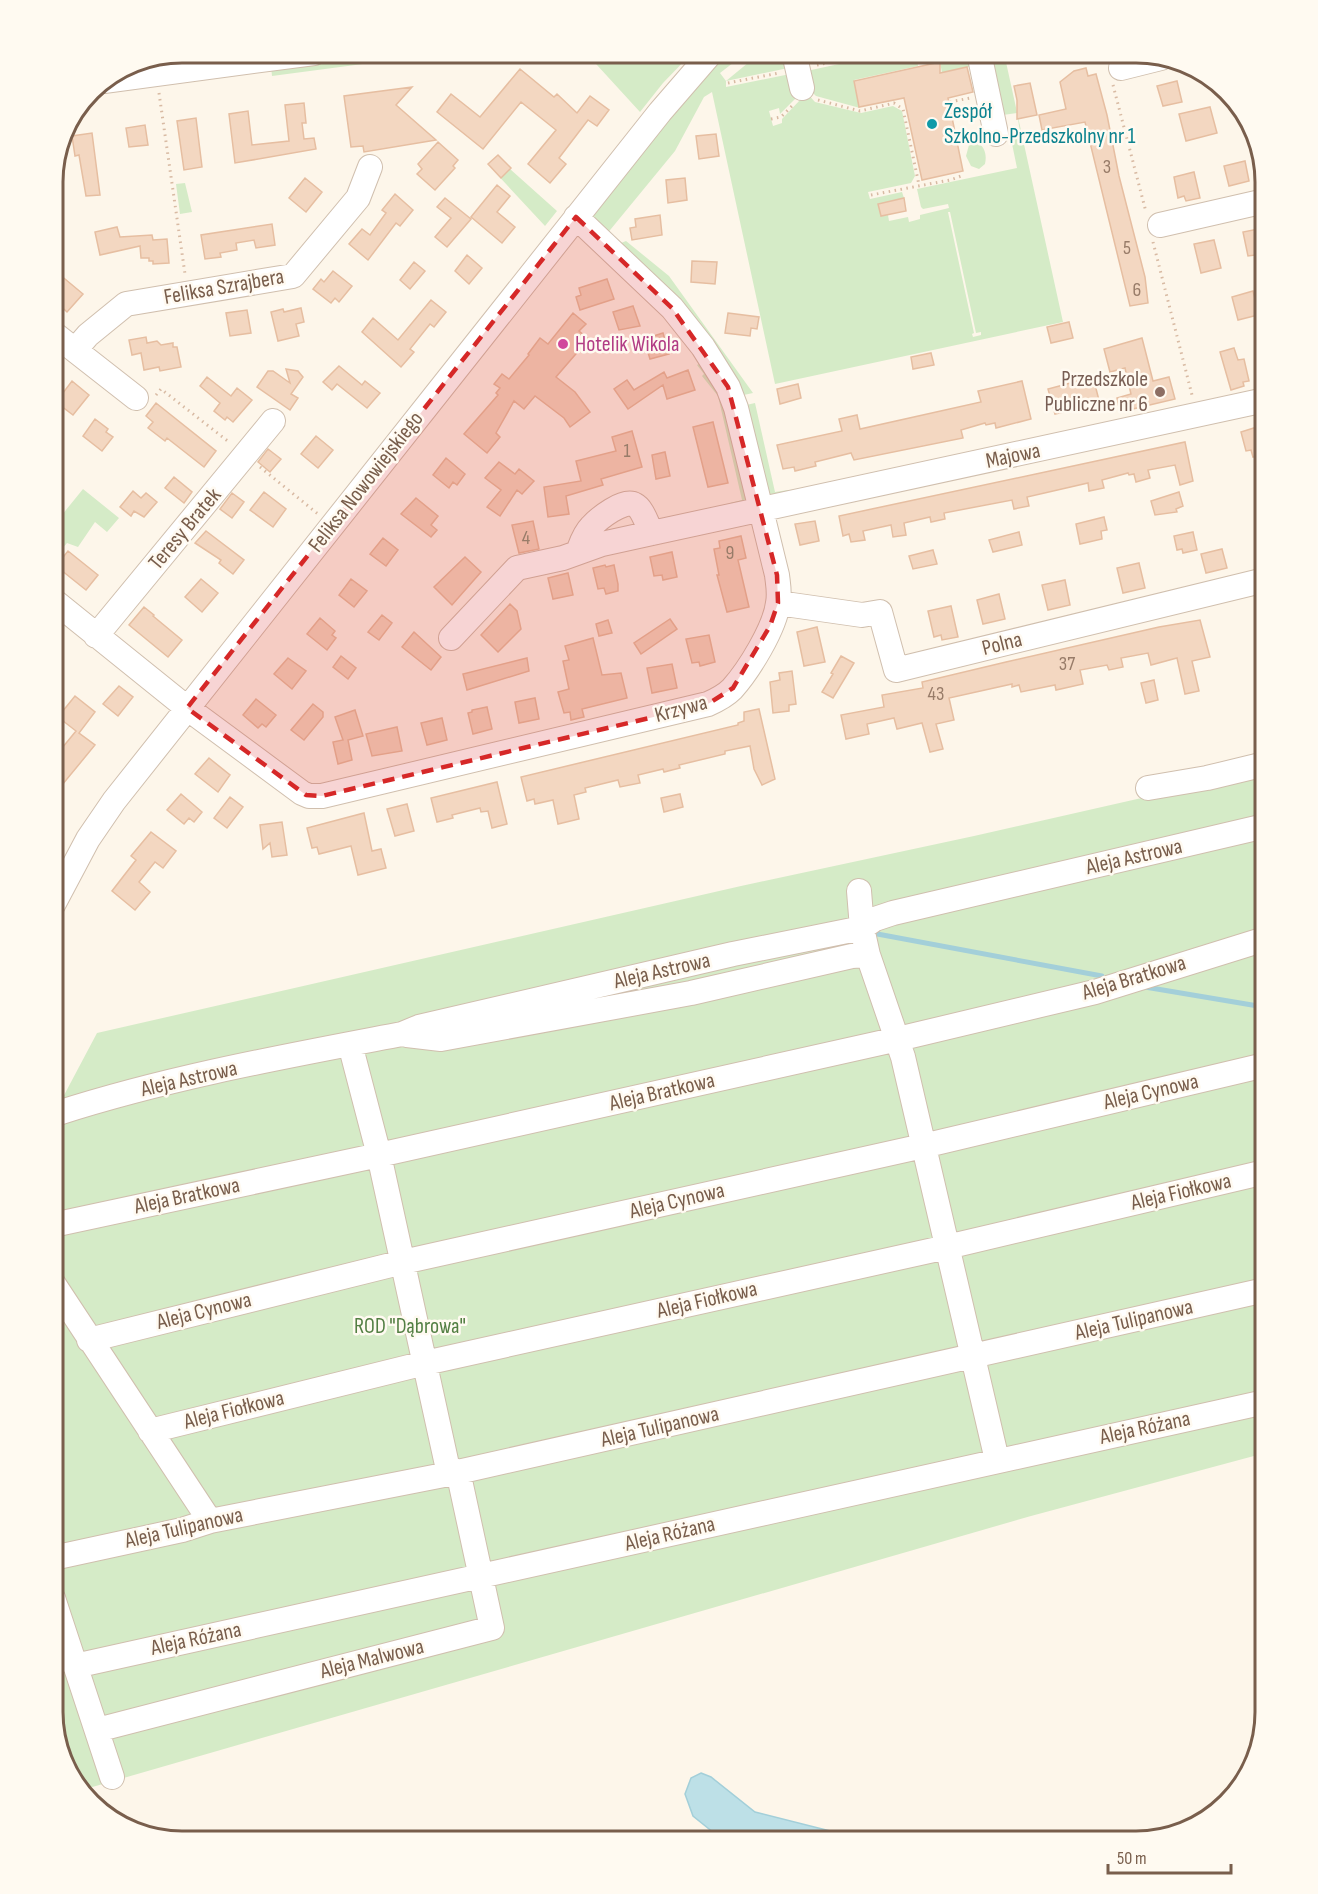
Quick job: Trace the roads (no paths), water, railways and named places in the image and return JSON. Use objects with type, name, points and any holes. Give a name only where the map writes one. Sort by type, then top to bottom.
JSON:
[{"type":"street","points":[[124,78],[235,63]]},
{"type":"street","name":"Feliksa Nowowiejskiego","points":[[63,886],[88,839],[114,801],[576,217],[693,63]]},
{"type":"street","points":[[796,63],[802,88]]},
{"type":"street","points":[[977,63],[996,134]]},
{"type":"street","points":[[1116,72],[1145,63]]},
{"type":"street","name":"Feliksa Szrajbera","points":[[75,350],[88,335],[126,304],[286,277],[296,273],[358,198],[370,167]]},
{"type":"street","points":[[1153,225],[1255,203]]},
{"type":"street","name":"Krzywa","points":[[186,708],[302,793],[309,796],[322,796],[708,704],[728,693],[750,665],[770,626],[778,603],[777,575],[736,408],[719,372],[672,308],[576,217]]},
{"type":"street","points":[[63,341],[136,398]]},
{"type":"street","name":"Majowa","points":[[451,638],[518,568],[563,558],[602,544],[1255,402]]},
{"type":"street","name":"Teresy Bratek","points":[[96,636],[273,421]]},
{"type":"street","points":[[578,552],[591,526],[626,503],[634,504],[640,510],[652,533]]},
{"type":"street","name":"Polna","points":[[778,603],[862,615],[880,612],[896,670],[1255,583]]},
{"type":"street","points":[[63,608],[186,708]]},
{"type":"street","points":[[1148,788],[1255,767]]},
{"type":"street","name":"Aleja Astrowa","points":[[63,1112],[190,1077],[402,1034],[419,1027],[733,954],[862,928],[874,919],[893,913],[1255,829]]},
{"type":"street","points":[[859,891],[862,928],[868,955],[898,1039],[997,1460]]},
{"type":"street","name":"Aleja Bratkowa","points":[[63,1223],[898,1039],[1095,992],[1255,942]]},
{"type":"street","points":[[402,1034],[441,1039],[636,1004],[852,956],[868,955]]},
{"type":"street","name":"Aleja Malwowa","points":[[97,1730],[492,1628],[481,1577],[425,1363],[379,1155],[350,1044]]},
{"type":"street","name":"Aleja Cynowa","points":[[89,1340],[403,1262],[923,1146],[1255,1068]]},
{"type":"street","name":"Aleja Fiołkowa","points":[[150,1431],[425,1363],[947,1247],[1255,1176]]},
{"type":"street","name":"Aleja Tulipanowa","points":[[63,1556],[182,1530],[210,1521],[454,1472],[1255,1293]]},
{"type":"street","points":[[63,1300],[210,1521]]},
{"type":"street","name":"Aleja Różana","points":[[75,1666],[1255,1404]]},
{"type":"street","points":[[63,1631],[112,1778]]},
{"type":"water","points":[[701,1773],[711,1777],[755,1812],[830,1831],[712,1831],[693,1816],[685,1794],[691,1778]]},
{"type":"waterway","points":[[872,933],[1102,976]]},
{"type":"waterway","points":[[1145,987],[1255,1005]]},
{"type":"place","name":"Zespół Szkolno-Przedszkolny nr 1","points":[[932,124]]},
{"type":"place","name":"Hotelik Wikola","points":[[563,344]]},
{"type":"place","name":"Przedszkole Publiczne nr 6","points":[[1160,392]]},
{"type":"park label","name":"ROD \"Dąbrowa\"","points":[[410,1326]]}]
